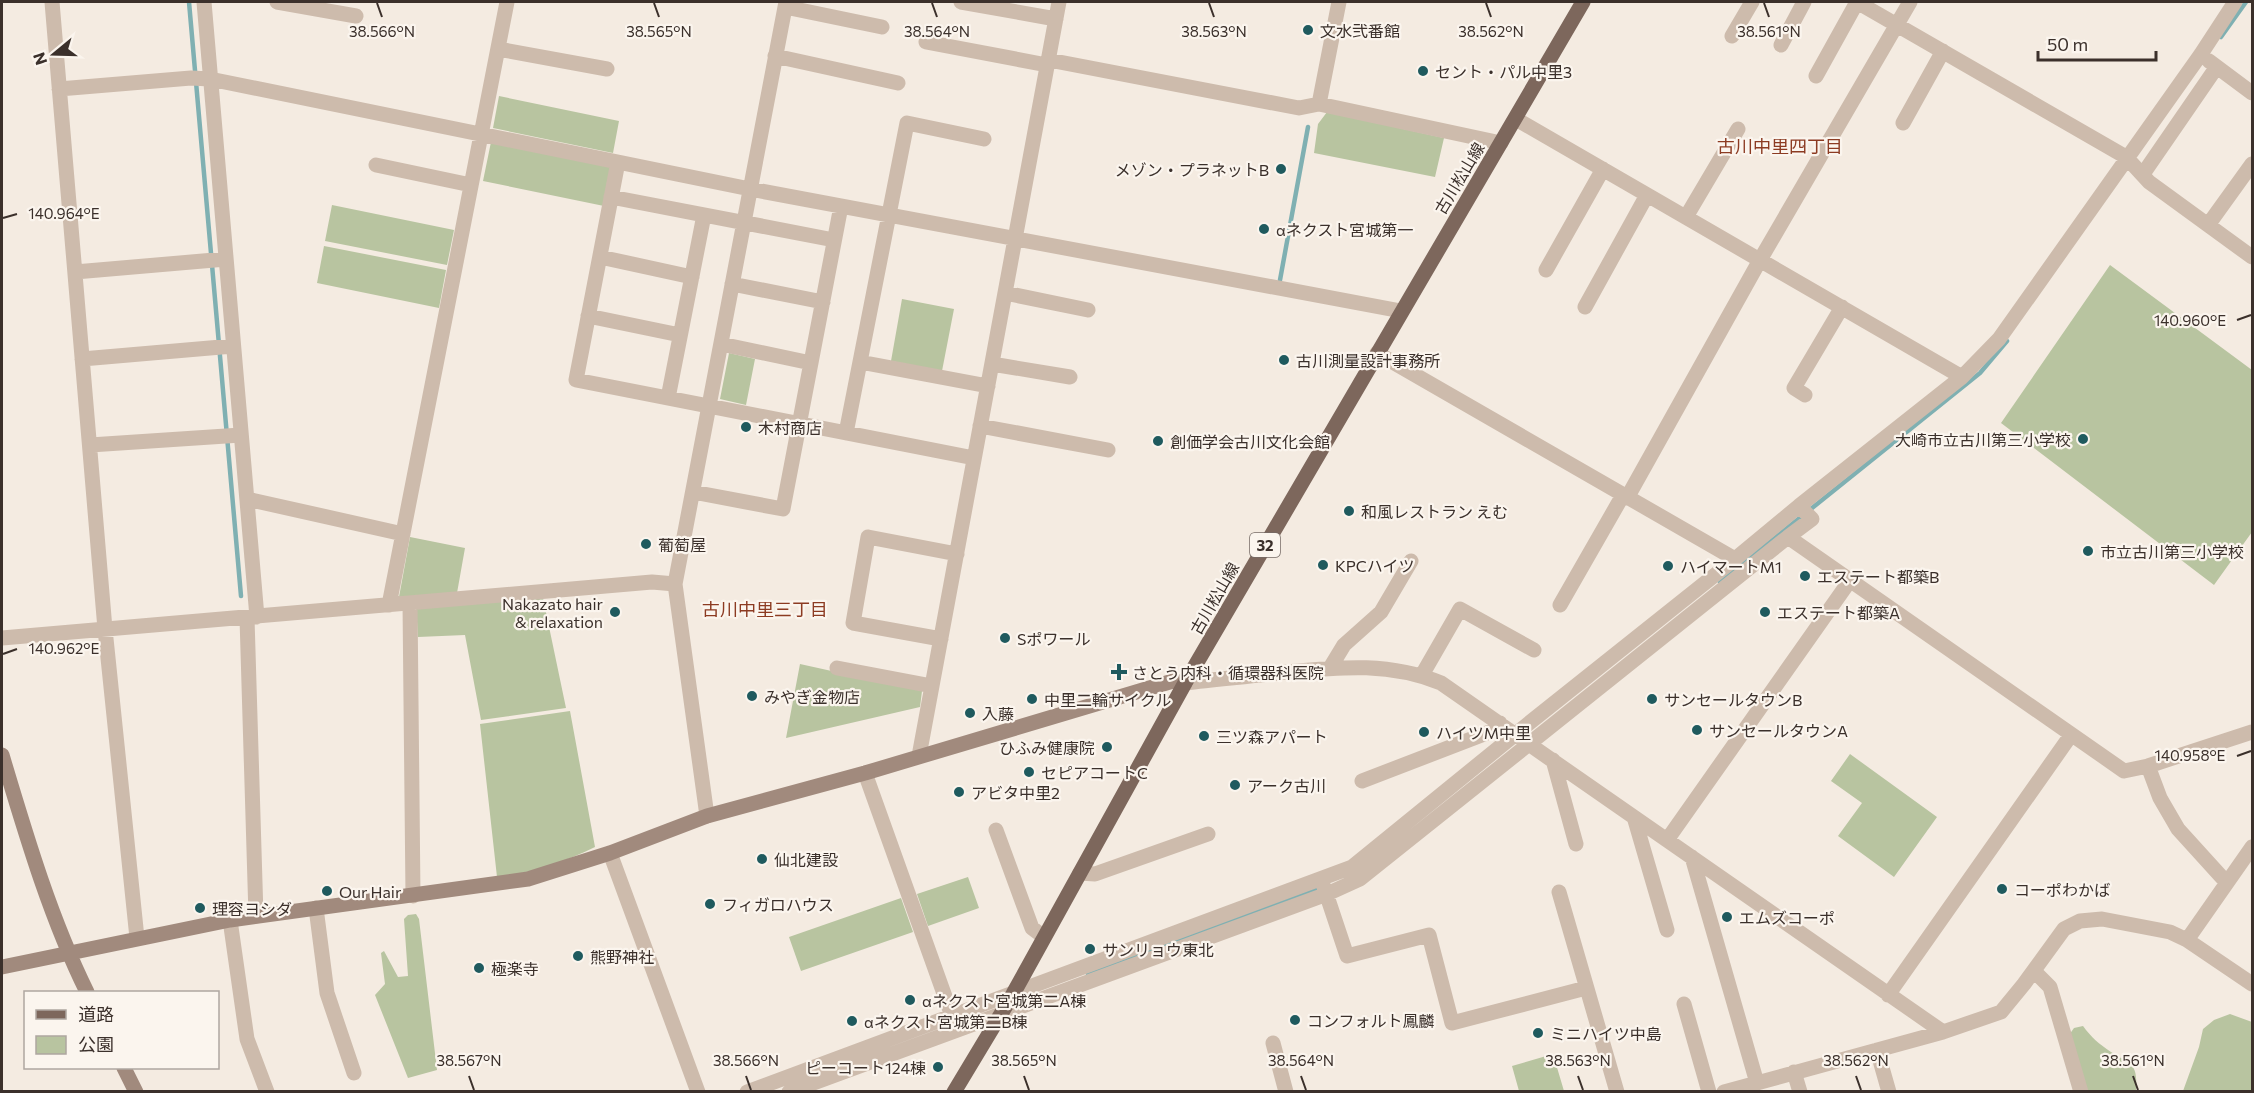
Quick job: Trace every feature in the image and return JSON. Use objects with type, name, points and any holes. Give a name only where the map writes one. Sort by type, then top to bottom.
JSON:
[{"type":"main road","name":"古川松山線","points":[[954,1092],[1013,994],[1185,683],[1583,2]]},
{"type":"street","points":[[52,2],[105,629],[137,938]]},
{"type":"street","points":[[204,2],[201,79],[223,347],[231,436],[247,499],[252,618],[256,916]]},
{"type":"street","points":[[277,2],[356,16]]},
{"type":"street","points":[[389,605],[507,2]]},
{"type":"street","points":[[961,2],[1056,19]]},
{"type":"street","points":[[919,756],[1059,2]]},
{"type":"street","points":[[1319,104],[1339,2]]},
{"type":"street","points":[[1732,36],[1752,2]]},
{"type":"street","points":[[1781,45],[1804,2]]},
{"type":"street","points":[[1816,76],[1857,2],[2133,164],[2149,182],[2253,257]]},
{"type":"street","points":[[1560,605],[1625,497],[1910,2]]},
{"type":"street","points":[[1523,739],[1734,559],[1804,510],[1962,376],[1999,339],[2133,164],[2208,61],[2235,2]]},
{"type":"street","points":[[707,816],[675,584],[785,4],[882,27]]},
{"type":"street","points":[[926,42],[1299,108],[1319,104],[1501,143]]},
{"type":"street","points":[[498,48],[607,69]]},
{"type":"street","points":[[1903,123],[1943,51]]},
{"type":"street","points":[[775,56],[898,83]]},
{"type":"street","points":[[2208,61],[2253,93]]},
{"type":"street","points":[[2133,164],[2208,61]]},
{"type":"street","points":[[60,89],[201,79],[750,189],[1016,237],[1401,311]]},
{"type":"street","points":[[1516,118],[1962,376]]},
{"type":"street","points":[[846,433],[907,123],[984,138]]},
{"type":"street","points":[[1686,217],[1738,129]]},
{"type":"street","points":[[618,162],[576,380],[974,458]]},
{"type":"street","points":[[2208,225],[2253,164]]},
{"type":"street","points":[[376,165],[471,185]]},
{"type":"street","points":[[1546,270],[1603,169]]},
{"type":"street","points":[[1585,307],[1647,195]]},
{"type":"street","points":[[611,197],[834,240]]},
{"type":"street","points":[[693,492],[783,509],[841,206]]},
{"type":"street","points":[[668,398],[704,215]]},
{"type":"street","points":[[600,257],[692,277]]},
{"type":"street","points":[[75,272],[216,260]]},
{"type":"street","points":[[732,284],[822,302]]},
{"type":"street","points":[[1005,293],[1088,310]]},
{"type":"street","points":[[1805,395],[1794,388],[1842,307]]},
{"type":"street","points":[[588,316],[680,335]]},
{"type":"street","points":[[721,344],[811,363]]},
{"type":"street","points":[[82,359],[223,347]]},
{"type":"street","points":[[1377,353],[1734,559]]},
{"type":"street","points":[[860,362],[988,386]]},
{"type":"street","points":[[992,364],[1070,377]]},
{"type":"street","points":[[980,426],[1108,450]]},
{"type":"street","points":[[90,445],[231,436]]},
{"type":"street","points":[[247,499],[403,534]]},
{"type":"street","points":[[758,1090],[922,1035],[999,1014],[1324,887],[1484,770],[1812,519],[1804,510]]},
{"type":"street","points":[[941,639],[853,623],[868,537],[957,554]]},
{"type":"street","points":[[1788,537],[2124,771],[2148,766],[2253,732]]},
{"type":"street","points":[[1330,668],[1344,645],[1381,612],[1411,561]]},
{"type":"street","points":[[1667,840],[1851,579]]},
{"type":"street","points":[[2,638],[652,582],[675,584]]},
{"type":"street","points":[[410,603],[413,896]]},
{"type":"street","points":[[1422,675],[1460,609],[1534,650]]},
{"type":"street","points":[[2,967],[230,920],[528,879],[610,853],[707,816],[865,773],[1173,681],[1185,683],[1346,666],[1385,668],[1422,675],[1441,683],[1943,1032]]},
{"type":"street","points":[[837,668],[932,687]]},
{"type":"street","points":[[1362,781],[1492,731],[1500,723]]},
{"type":"street","points":[[1888,995],[2071,735]]},
{"type":"street","points":[[2,755],[28,841],[68,953],[86,991]]},
{"type":"street","points":[[1554,760],[1576,844]]},
{"type":"street","points":[[2148,766],[2160,798],[2178,829],[2227,883]]},
{"type":"street","points":[[865,773],[952,1016]]},
{"type":"street","points":[[1634,817],[1667,930]]},
{"type":"street","points":[[996,830],[1032,928],[1044,937]]},
{"type":"street","points":[[1080,873],[1095,874],[1208,834]]},
{"type":"street","points":[[2187,940],[2253,847]]},
{"type":"street","points":[[610,853],[698,1092]]},
{"type":"street","points":[[1692,857],[1757,1083]]},
{"type":"street","points":[[1324,887],[1347,956],[1429,935],[1452,1023],[1586,988]]},
{"type":"street","points":[[789,1092],[922,1035],[952,1016],[1324,887]]},
{"type":"street","points":[[1559,892],[1617,1092]]},
{"type":"street","points":[[316,908],[327,993],[354,1073]]},
{"type":"street","points":[[1724,1092],[1943,1032],[2001,1012],[2064,929],[2080,921],[2102,919],[2170,932],[2187,940],[2253,984]]},
{"type":"street","points":[[230,920],[248,1039],[267,1092]]},
{"type":"street","points":[[2034,971],[2050,987],[2081,1092]]},
{"type":"street","points":[[1684,1004],[1709,1092]]},
{"type":"street","points":[[1273,1043],[1286,1092]]},
{"type":"street","points":[[1877,1050],[1889,1092]]},
{"type":"street","points":[[124,1069],[136,1092]]},
{"type":"street","points":[[1794,1072],[1800,1092]]},
{"type":"green space","points":[[499,96],[619,121],[613,153],[493,128]]},
{"type":"green space","points":[[1327,112],[1444,138],[1435,177],[1314,153],[1318,124]]},
{"type":"green space","points":[[491,142],[612,167],[604,206],[483,181]]},
{"type":"green space","points":[[332,205],[454,230],[447,265],[325,241]]},
{"type":"green space","points":[[324,246],[446,270],[439,308],[317,283]]},
{"type":"green space","points":[[2110,265],[2252,370],[2252,532],[2214,585],[2001,423]]},
{"type":"green space","points":[[902,299],[954,309],[942,371],[891,361]]},
{"type":"green space","points":[[729,353],[755,359],[746,405],[720,399]]},
{"type":"green space","points":[[410,537],[465,548],[457,593],[399,597]]},
{"type":"green space","points":[[543,598],[566,708],[481,720],[465,635],[418,637],[416,606]]},
{"type":"green space","points":[[800,664],[922,691],[920,707],[786,738]]},
{"type":"green space","points":[[570,711],[595,847],[548,866],[497,877],[480,724]]},
{"type":"green space","points":[[1850,754],[1937,817],[1894,877],[1838,836],[1862,803],[1831,781]]},
{"type":"green space","points":[[968,877],[979,908],[928,926],[917,894]]},
{"type":"green space","points":[[901,898],[913,932],[801,971],[789,937]]},
{"type":"green space","points":[[416,914],[419,919],[437,1070],[408,1078],[375,995],[385,984],[381,953],[384,951],[398,977],[408,976],[404,919],[408,915]]},
{"type":"green space","points":[[2230,1014],[2252,1022],[2252,1091],[2183,1091],[2203,1029],[2214,1020]]},
{"type":"green space","points":[[2083,1026],[2099,1043],[2132,1066],[2136,1074],[2136,1091],[2086,1091],[2069,1035],[2074,1028]]},
{"type":"green space","points":[[1553,1054],[1564,1091],[1519,1091],[1512,1066]]},
{"type":"waterway","points":[[189,2],[241,596]]},
{"type":"waterway","points":[[2221,37],[2246,2]]},
{"type":"waterway","points":[[1280,280],[1308,127]]},
{"type":"waterway","points":[[1720,582],[1980,373],[2007,341]]},
{"type":"waterway","points":[[1088,974],[1322,887]]},
{"type":"place","name":"文水弐番館","points":[[1308,30]]},
{"type":"place","name":"セント・パル中里3","points":[[1423,71]]},
{"type":"place","name":"メゾン・プラネットB","points":[[1281,169]]},
{"type":"place","name":"αネクスト宮城第一","points":[[1264,229]]},
{"type":"place","name":"古川測量設計事務所","points":[[1284,360]]},
{"type":"place","name":"木村商店","points":[[746,427]]},
{"type":"place","name":"大崎市立古川第三小学校","points":[[2083,439]]},
{"type":"place","name":"創価学会古川文化会館","points":[[1158,441]]},
{"type":"place","name":"和風レストラン えむ","points":[[1349,511]]},
{"type":"place","name":"葡萄屋","points":[[646,544]]},
{"type":"place","name":"市立古川第三小学校","points":[[2088,551]]},
{"type":"place","name":"KPCハイツ","points":[[1323,565]]},
{"type":"place","name":"ハイマートM1","points":[[1668,566]]},
{"type":"place","name":"エステート都築B","points":[[1805,576]]},
{"type":"place","name":"Nakazato hair & relaxation","points":[[615,612]]},
{"type":"place","name":"エステート都築A","points":[[1765,612]]},
{"type":"place","name":"Sポワール","points":[[1005,638]]},
{"type":"place","name":"さとう内科・循環器科医院","points":[[1119,672]]},
{"type":"place","name":"みやぎ金物店","points":[[752,696]]},
{"type":"place","name":"中里二輪サイクル","points":[[1032,699]]},
{"type":"place","name":"サンセールタウンB","points":[[1652,699]]},
{"type":"place","name":"入藤","points":[[970,713]]},
{"type":"place","name":"サンセールタウンA","points":[[1697,730]]},
{"type":"place","name":"ハイツM中里","points":[[1424,732]]},
{"type":"place","name":"三ツ森アパート","points":[[1204,736]]},
{"type":"place","name":"ひふみ健康院","points":[[1107,747]]},
{"type":"place","name":"セピアコートC","points":[[1029,772]]},
{"type":"place","name":"アーク古川","points":[[1235,785]]},
{"type":"place","name":"アビタ中里2","points":[[959,792]]},
{"type":"place","name":"仙北建設","points":[[762,859]]},
{"type":"place","name":"コーポわかば","points":[[2002,889]]},
{"type":"place","name":"Our Hair","points":[[327,891]]},
{"type":"place","name":"フィガロハウス","points":[[710,904]]},
{"type":"place","name":"理容ヨシダ","points":[[200,908]]},
{"type":"place","name":"エムズコーポ","points":[[1727,917]]},
{"type":"place","name":"サンリョウ東北","points":[[1090,949]]},
{"type":"place","name":"熊野神社","points":[[578,956]]},
{"type":"place","name":"極楽寺","points":[[479,968]]},
{"type":"place","name":"αネクスト宮城第二A棟","points":[[910,1000]]},
{"type":"place","name":"コンフォルト鳳麟","points":[[1295,1020]]},
{"type":"place","name":"αネクスト宮城第二B棟","points":[[852,1021]]},
{"type":"place","name":"ミニハイツ中島","points":[[1538,1033]]},
{"type":"place","name":"ピーコート124棟","points":[[938,1067]]},
{"type":"district","name":"古川中里四丁目","points":[[1780,146]]},
{"type":"district","name":"古川中里三丁目","points":[[765,609]]}]
